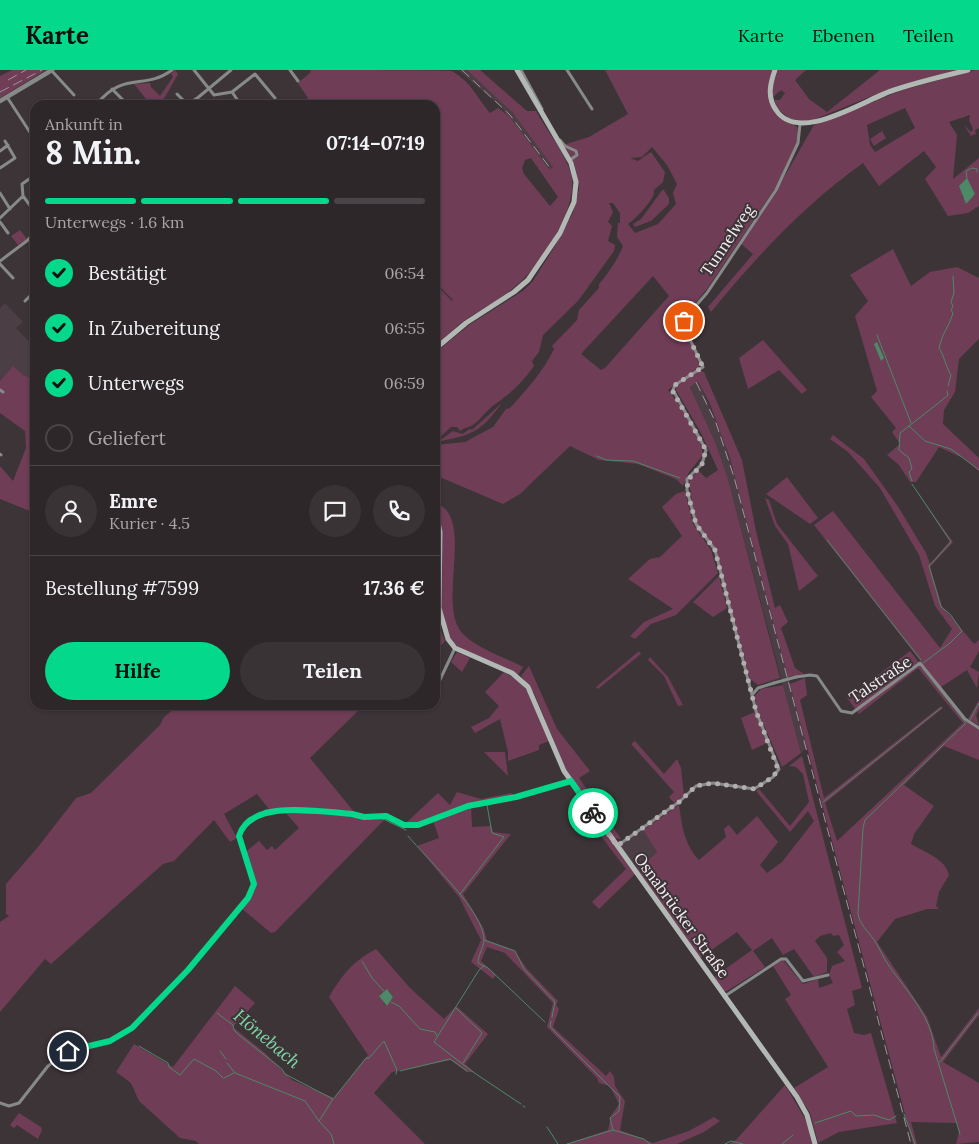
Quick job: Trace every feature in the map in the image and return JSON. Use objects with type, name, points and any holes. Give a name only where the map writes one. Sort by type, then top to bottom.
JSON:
[{"type":"main road","points":[[440,345],[466,323],[514,292],[533,274],[572,210],[576,189],[570,160],[519,70]]},
{"type":"main road","points":[[775,70],[770,88],[773,104],[785,119],[800,124],[815,123],[882,94],[968,70]]},
{"type":"main road","points":[[440,532],[440,618],[448,639],[456,648]]},
{"type":"main road","name":"Osnabrücker Straße","points":[[456,648],[512,673],[524,681],[532,694],[560,764],[797,1097],[807,1115],[815,1144]]},
{"type":"street","points":[[0,101],[52,70],[74,95]]},
{"type":"street","points":[[101,100],[112,89],[124,83],[160,78],[172,70]]},
{"type":"street","points":[[194,70],[214,95],[232,92],[257,74],[275,98]]},
{"type":"street","points":[[196,99],[231,70]]},
{"type":"street","points":[[290,70],[298,81]]},
{"type":"street","points":[[519,70],[562,143],[576,151],[577,155],[570,160]]},
{"type":"street","points":[[567,70],[592,109]]},
{"type":"street","points":[[112,89],[123,100]]},
{"type":"street","points":[[232,92],[238,100]]},
{"type":"street","points":[[177,94],[183,100]]},
{"type":"street","points":[[7,97],[30,132]]},
{"type":"street","name":"Tunnelweg","points":[[748,682],[715,550],[696,524],[687,490],[688,480],[702,464],[706,450],[672,390],[675,385],[703,367],[684,327],[685,318],[706,293],[776,190],[798,143],[800,124]]},
{"type":"street","points":[[0,168],[15,158],[5,140]]},
{"type":"street","points":[[0,151],[8,145]]},
{"type":"street","points":[[22,184],[30,178]]},
{"type":"street","points":[[17,182],[22,184]]},
{"type":"street","points":[[22,184],[23,196],[30,205]]},
{"type":"street","points":[[0,195],[10,209]]},
{"type":"street","points":[[8,233],[0,220],[23,196]]},
{"type":"street","points":[[13,278],[0,262],[30,237]]},
{"type":"street","points":[[25,301],[30,296]]},
{"type":"street","points":[[440,680],[456,648]]},
{"type":"street","name":"Talstraße","points":[[758,688],[796,677],[817,676],[841,711],[852,713],[920,663],[965,719],[979,728]]},
{"type":"street","points":[[748,682],[758,688],[752,695]]},
{"type":"street","points":[[617,846],[679,802],[696,786],[713,783],[750,790],[759,787],[773,777],[778,769],[778,764],[762,729],[748,682]]},
{"type":"street","points":[[0,1103],[9,1106],[19,1103],[48,1066],[68,1051],[110,1041],[124,1034],[188,970],[252,892],[254,884],[239,836],[245,826],[266,811],[352,814],[364,817],[380,815],[410,826],[468,806],[524,795],[571,781]]},
{"type":"street","points":[[725,996],[780,958],[786,960],[803,981],[828,975]]},
{"type":"shaded area","points":[[12,70],[46,70],[0,98],[0,76]]},
{"type":"shaded area","points":[[175,70],[178,74],[162,100],[147,100],[134,84],[150,83],[151,87],[160,96],[173,77],[171,74]]},
{"type":"shaded area","points":[[310,70],[452,71],[469,85],[490,113],[498,108],[509,116],[549,169],[553,167],[513,113],[467,70],[480,70],[527,111],[536,111],[560,150],[571,174],[570,202],[547,249],[527,275],[512,289],[464,321],[440,342],[440,289],[453,300],[440,287],[440,100],[304,100],[308,98],[298,83],[311,72]],"holes":[[[531,158],[558,197],[550,206],[524,174],[522,168],[525,160]]]},
{"type":"shaded area","points":[[458,70],[467,70],[495,94],[522,123],[553,166],[549,169],[501,107]]},
{"type":"shaded area","points":[[605,70],[773,70],[769,83],[777,114],[797,127],[799,136],[795,151],[776,187],[707,289],[682,319],[683,328],[700,366],[668,390],[695,429],[703,455],[689,472],[683,486],[676,479],[638,464],[599,460],[570,446],[520,494],[503,504],[440,477],[440,444],[465,442],[493,427],[506,409],[510,408],[540,373],[554,349],[552,346],[577,320],[579,310],[599,288],[599,284],[621,251],[623,246],[617,237],[620,213],[613,203],[609,203],[613,212],[608,222],[612,226],[608,241],[615,245],[614,251],[578,301],[543,335],[539,352],[532,361],[534,366],[530,372],[473,425],[460,431],[457,427],[451,427],[440,437],[440,349],[469,325],[524,290],[533,281],[573,213],[579,189],[574,163],[563,145],[589,137],[628,114]],"holes":[[[652,147],[667,165],[677,184],[673,193],[676,204],[658,224],[635,233],[628,224],[652,199],[654,190],[663,182],[665,172],[651,152],[638,161],[630,158],[642,157]],[[653,276],[669,296],[605,368],[601,370],[581,354]]]},
{"type":"shaded area","points":[[778,70],[806,70],[795,80],[809,99],[827,112],[880,70],[957,70],[894,87],[808,122],[790,119],[778,109],[774,100],[780,100],[785,93],[781,90],[773,97],[773,83]]},
{"type":"shaded area","points":[[979,70],[979,128],[975,130],[976,134],[971,136],[964,125],[971,132],[973,129],[969,120],[970,115],[949,122],[957,135],[953,179],[979,158],[979,206],[968,213],[948,216],[925,179],[936,167],[924,151],[879,186],[863,163],[841,179],[801,214],[745,271],[711,312],[708,307],[753,254],[740,243],[775,193],[814,125],[903,90]],"holes":[[[905,108],[915,128],[875,152],[870,145],[867,125]],[[970,185],[975,194],[963,198],[962,191]]]},
{"type":"shaded area","points":[[882,131],[886,138],[874,146],[870,139]]},
{"type":"shaded area","points":[[967,178],[975,194],[966,204],[959,186]]},
{"type":"shaded area","points":[[663,189],[669,198],[669,204],[651,221],[635,227],[633,224],[641,219]]},
{"type":"shaded area","points":[[20,230],[27,239],[18,245],[11,236]]},
{"type":"shaded area","points":[[893,249],[911,286],[930,272],[957,267],[979,278],[979,339],[959,359],[955,392],[944,410],[943,424],[979,458],[979,471],[965,459],[939,447],[916,482],[910,482],[898,464],[887,455],[900,444],[892,432],[896,428],[871,397],[877,391],[855,316],[868,301],[850,275]]},
{"type":"shaded area","points":[[5,303],[23,322],[16,328],[30,343],[30,378],[23,375],[13,366],[0,381],[0,308]]},
{"type":"shaded area","points":[[763,340],[807,390],[802,394],[779,370],[748,389],[739,358]]},
{"type":"shaded area","points":[[877,342],[884,358],[881,361],[874,344]]},
{"type":"shaded area","points":[[13,366],[23,375],[30,378],[30,511],[0,499],[0,466],[13,481],[26,448],[25,431],[0,413],[0,381]]},
{"type":"shaded area","points":[[698,370],[704,372],[742,460],[756,531],[775,608],[780,605],[788,622],[781,628],[795,668],[804,674],[788,677],[730,458],[710,404],[698,381],[690,387],[716,444],[728,479],[780,678],[758,685],[750,679],[716,551],[697,523],[693,508],[689,482],[698,470],[706,478],[718,470],[701,433],[676,390],[676,387]]},
{"type":"shaded area","points":[[698,380],[722,435],[743,503],[807,747],[801,753],[728,479],[716,444],[690,387]]},
{"type":"shaded area","points":[[502,403],[487,421],[473,432],[457,438],[440,441],[440,439],[453,431],[462,434],[470,429],[472,430]]},
{"type":"shaded area","points":[[833,435],[864,459],[899,508],[926,553],[930,564],[950,541],[913,486],[953,542],[930,567],[942,606],[974,644],[979,640],[979,651],[970,667],[979,672],[977,688],[967,670],[941,687],[814,525],[833,511],[940,648],[952,629],[935,606],[919,555],[880,488],[848,452],[830,439]]},
{"type":"shaded area","points":[[787,477],[818,518],[810,524],[766,494]]},
{"type":"shaded area","points":[[685,491],[693,524],[711,550],[718,573],[676,615],[651,624],[635,639],[630,636],[644,622],[673,609],[628,579],[650,559],[660,557],[682,536],[662,507],[676,494]]},
{"type":"shaded area","points":[[765,498],[769,500],[777,524],[818,576],[799,591],[788,544],[775,526]]},
{"type":"shaded area","points":[[440,505],[448,512],[453,527],[455,542],[453,611],[457,625],[465,636],[478,645],[523,667],[518,675],[457,646],[450,639],[444,624],[440,626]]},
{"type":"shaded area","points":[[719,576],[727,608],[713,617],[693,602]]},
{"type":"shaded area","points":[[441,631],[445,641],[440,646]]},
{"type":"shaded area","points":[[639,651],[641,654],[598,689],[596,687]]},
{"type":"shaded area","points":[[910,651],[964,720],[979,729],[979,760],[944,746],[904,785],[934,806],[914,834],[911,844],[939,860],[947,869],[949,875],[939,892],[936,906],[939,909],[927,909],[895,919],[877,942],[927,1017],[941,1057],[979,1008],[979,1015],[943,1062],[979,1083],[979,1142],[956,1144],[959,1132],[957,1123],[911,1122],[917,1144],[913,1144],[790,684],[805,678],[807,695],[800,700],[824,798],[941,706],[943,708],[825,803],[837,841],[963,723],[918,668],[859,714],[847,698]]},
{"type":"shaded area","points":[[457,652],[470,658],[462,672],[451,662]]},
{"type":"shaded area","points":[[650,657],[668,677],[683,705],[678,706],[664,676],[648,660]]},
{"type":"shaded area","points":[[529,666],[557,729],[590,771],[579,778],[621,839],[614,838],[565,768],[534,693],[521,676]]},
{"type":"shaded area","points":[[504,672],[522,685],[528,693],[549,741],[539,745],[539,750],[508,761],[508,752],[500,719],[475,733],[471,727],[489,718],[499,706],[485,692]]},
{"type":"shaded area","points":[[783,685],[801,753],[782,767],[757,709],[755,696],[761,689]]},
{"type":"shaded area","points":[[979,700],[979,709],[976,715],[979,725],[968,719]]},
{"type":"shaded area","points":[[173,710],[359,710],[310,758],[355,813],[269,809],[257,794],[224,814],[237,838],[230,842],[214,820],[174,861],[163,864],[51,964],[45,959],[0,1012],[0,922],[9,916],[6,914],[6,884],[76,798],[91,793],[160,725],[164,717]]},
{"type":"shaded area","points":[[755,712],[767,743],[752,750],[741,718]]},
{"type":"shaded area","points":[[635,741],[664,774],[677,759],[681,768],[684,795],[674,803],[669,797],[674,792],[631,744]]},
{"type":"shaded area","points":[[484,752],[505,752],[508,776]]},
{"type":"shaded area","points":[[802,756],[862,988],[852,991],[855,1005],[847,1009],[854,1033],[864,1035],[871,1033],[897,1123],[839,1132],[818,1143],[810,1113],[794,1088],[828,1067],[785,999],[791,995],[773,966],[783,960],[803,984],[818,979],[819,988],[833,983],[829,975],[832,966],[845,961],[837,952],[844,945],[839,935],[833,936],[831,933],[820,936],[815,941],[827,958],[827,972],[814,977],[794,949],[783,955],[772,938],[753,951],[765,967],[727,991],[724,991],[714,977],[752,950],[737,932],[700,958],[637,870],[657,852],[643,830],[679,805],[687,841],[699,860],[726,837],[724,829],[729,825],[737,835],[757,816],[778,842],[760,865],[767,873],[782,862],[814,821],[808,811],[790,832],[756,791],[759,789],[790,826],[809,802],[803,774],[796,767],[789,766]]},
{"type":"shaded area","points":[[457,792],[481,799],[511,793],[514,796],[469,804],[418,823],[406,823],[438,793],[450,805]]},
{"type":"shaded area","points":[[471,806],[472,827],[491,826],[493,832],[511,834],[463,894],[483,927],[487,940],[514,950],[527,969],[558,1001],[556,1005],[559,1009],[553,1027],[606,1076],[610,1071],[614,1077],[615,1086],[625,1101],[620,1130],[653,1143],[689,1131],[714,1117],[720,1121],[704,1132],[677,1144],[566,1144],[608,1130],[611,1116],[619,1104],[610,1086],[599,1083],[597,1078],[547,1027],[553,1003],[505,953],[487,947],[481,961],[496,975],[493,979],[471,962],[481,940],[459,897],[417,846],[439,838],[433,821]]},
{"type":"shaded area","points":[[586,806],[635,874],[599,909],[592,902],[626,869],[581,810]]},
{"type":"shaded area","points":[[285,812],[351,815],[364,819],[386,818],[275,932],[271,933],[241,908],[255,890],[244,853],[259,841],[267,850],[272,846],[275,850],[299,828]]},
{"type":"shaded area","points":[[643,830],[657,852],[637,870],[620,846]]},
{"type":"shaded area","points":[[376,949],[410,988],[444,1019],[456,1006],[488,1034],[465,1064],[474,1072],[467,1072],[451,1060],[392,1072],[374,1093],[425,1144],[199,1144],[196,1141],[180,1138],[139,1101],[131,1083],[116,1072],[134,1044],[173,1067],[235,986],[255,1003],[233,1027],[265,1053],[292,1080],[334,1098],[368,1055],[329,997],[349,969]],"holes":[[[389,991],[393,997],[386,1006],[380,994]]]},
{"type":"shaded area","points":[[387,989],[393,997],[387,1006],[379,996]]},
{"type":"shaded area","points":[[785,1085],[807,1122],[812,1144],[729,1144],[736,1140]]},
{"type":"shaded area","points":[[19,1113],[41,1127],[42,1130],[38,1139],[17,1125],[14,1128],[10,1125]]},
{"type":"waterway","points":[[967,178],[966,171],[972,168],[977,169],[977,172]]},
{"type":"waterway","points":[[948,386],[951,375],[939,348],[953,313],[951,310],[954,293],[953,276]]},
{"type":"waterway","points":[[877,335],[911,423]]},
{"type":"waterway","points":[[912,481],[909,472],[912,469],[909,458],[899,450],[900,433],[946,397],[948,395],[947,391]]},
{"type":"waterway","points":[[909,426],[925,441],[951,449],[979,470]]},
{"type":"waterway","points":[[597,456],[606,460],[633,461],[680,478]]},
{"type":"waterway","points":[[912,484],[951,542],[929,566],[941,607],[950,614],[962,631],[950,643],[923,663]]},
{"type":"waterway","points":[[827,540],[921,660]]},
{"type":"waterway","points":[[923,669],[966,723],[865,820],[858,914],[862,925],[924,1015],[929,1026],[934,1049],[960,1134]]},
{"type":"waterway","points":[[970,720],[979,703]]},
{"type":"waterway","points":[[823,802],[941,708]]},
{"type":"waterway","points":[[460,894],[504,837],[492,833],[487,805]]},
{"type":"waterway","points":[[353,816],[366,819],[377,818]]},
{"type":"waterway","points":[[381,818],[406,830]]},
{"type":"waterway","points":[[408,836],[454,886],[476,916],[482,929],[484,941],[478,963],[488,968],[545,1022]]},
{"type":"waterway","points":[[484,940],[515,951],[524,969],[555,1002],[552,1017]]},
{"type":"waterway","points":[[362,961],[372,978],[384,991]]},
{"type":"waterway","points":[[484,966],[479,970],[434,1042],[473,1072],[521,1104]]},
{"type":"waterway","points":[[391,1002],[399,1006],[420,1029],[435,1032],[437,1036]]},
{"type":"waterway","points":[[456,1008],[482,1033],[463,1063]]},
{"type":"waterway","name":"Hönebach","points":[[217,1013],[233,1025],[234,1030],[239,1035],[282,1069],[285,1074],[333,1099],[319,1121],[331,1134],[334,1144]]},
{"type":"waterway","points":[[940,1062],[978,1013]]},
{"type":"waterway","points":[[551,1021],[550,1026],[554,1031],[620,1097],[619,1111],[610,1118],[613,1130],[644,1139],[650,1144]]},
{"type":"waterway","points":[[334,1098],[366,1058],[369,1058],[384,1041],[397,1070],[396,1074]]},
{"type":"waterway","points":[[139,1046],[168,1063],[169,1067],[180,1075],[194,1059],[216,1071],[223,1078]]},
{"type":"waterway","points":[[220,1051],[226,1059]]},
{"type":"waterway","points":[[400,1071],[450,1059],[467,1071]]},
{"type":"waterway","points":[[227,1063],[235,1073],[305,1101],[319,1121]]},
{"type":"waterway","points":[[224,1078],[234,1073]]},
{"type":"waterway","name":"Hönebach","points":[[815,1123],[851,1111],[856,1116],[874,1115],[889,1120],[896,1116]]},
{"type":"waterway","name":"Hönebach","points":[[904,1114],[915,1144]]},
{"type":"waterway","points":[[547,1127],[558,1144]]},
{"type":"waterway","points":[[567,1144],[613,1130]]},
{"type":"waterway","name":"Hönebach","points":[[782,1144],[793,1135]]},
{"type":"waterway","points":[[725,1144],[731,1141],[743,1144]]},
{"type":"railway","points":[[8,80],[26,70]]},
{"type":"railway","points":[[0,92],[42,70]]},
{"type":"railway","points":[[462,70],[510,115],[550,168]]},
{"type":"railway","points":[[696,382],[716,423],[734,477],[911,1144]]},
{"type":"way so far","points":[[593,813],[617,846],[679,802],[696,786],[713,783],[750,790],[759,787],[773,777],[778,769],[778,764],[756,711],[715,550],[696,524],[687,490],[688,480],[705,459],[706,450],[690,417],[672,390],[675,385],[703,367],[684,327],[684,321]]},
{"type":"route","points":[[68,1051],[85,1045],[110,1041],[132,1028],[188,970],[248,898],[254,888],[254,884],[242,850],[239,833],[245,826],[266,811],[352,814],[364,817],[380,815],[410,826],[425,823],[448,812],[468,806],[550,789],[571,781],[593,813]]}]
